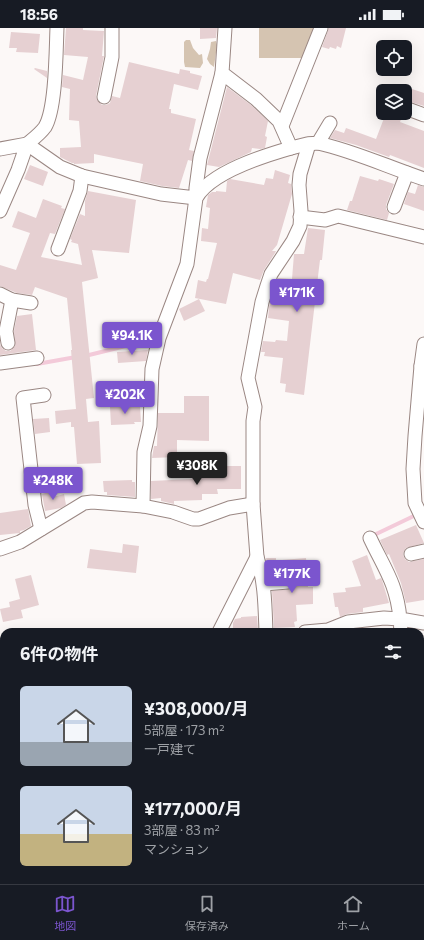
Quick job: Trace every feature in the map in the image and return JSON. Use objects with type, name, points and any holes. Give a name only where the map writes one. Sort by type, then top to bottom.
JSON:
[{"type":"street","points":[[0,211],[18,170],[27,144],[39,134],[46,125],[55,76],[57,28]]},
{"type":"street","points":[[104,97],[112,57],[112,28]]},
{"type":"street","points":[[143,506],[144,452],[150,426],[152,369],[159,338],[187,264],[200,158],[222,73],[225,28]]},
{"type":"street","points":[[282,126],[321,28]]},
{"type":"street","points":[[222,73],[256,99],[280,121],[291,148]]},
{"type":"street","points":[[412,112],[423,120]]},
{"type":"street","points":[[266,628],[264,584],[257,557],[253,504],[253,421],[255,407],[248,378],[262,302],[267,286],[275,269],[297,234],[300,217],[300,174],[313,143],[330,123]]},
{"type":"street","points":[[196,198],[201,190],[220,176],[256,159],[313,143],[368,157],[424,179]]},
{"type":"street","points":[[0,148],[27,144],[60,167],[82,176],[161,194],[196,198]]},
{"type":"street","points":[[394,207],[407,173]]},
{"type":"street","points":[[58,249],[80,191],[82,176]]},
{"type":"street","points":[[300,217],[325,220],[338,216],[424,237]]},
{"type":"street","points":[[0,294],[12,300],[31,303]]},
{"type":"street","points":[[8,343],[6,331],[12,300]]},
{"type":"street","points":[[424,344],[413,469],[415,503],[424,522]]},
{"type":"street","points":[[0,363],[37,358]]},
{"type":"street","points":[[41,529],[35,505],[23,398],[44,396]]},
{"type":"street","points":[[0,549],[20,542],[84,503],[92,502],[143,506],[173,512],[193,519],[199,519],[229,508],[253,504]]},
{"type":"street","points":[[370,538],[395,588],[399,602],[401,626]]},
{"type":"street","points":[[411,554],[424,551]]},
{"type":"street","points":[[221,628],[257,557]]},
{"type":"street","points":[[264,584],[288,582]]},
{"type":"street","points":[[333,628],[348,622],[384,618],[401,626],[424,623]]},
{"type":"shaded area","points":[[259,28],[319,28],[307,58],[259,58]]},
{"type":"shaded area","points":[[186,40],[190,40],[193,48],[199,55],[202,54],[203,63],[200,68],[185,67],[184,42]]},
{"type":"shaded area","points":[[216,41],[217,45],[214,67],[207,59],[211,42]]},
{"type":"building","points":[[66,28],[83,28],[83,30],[104,31],[102,56],[104,56],[96,96],[97,100],[102,105],[110,103],[112,96],[120,98],[129,62],[179,74],[180,69],[202,76],[198,90],[174,84],[169,109],[171,109],[171,113],[196,119],[189,150],[194,151],[192,161],[188,160],[179,188],[140,181],[143,164],[94,154],[94,163],[74,164],[60,157],[60,148],[81,147],[79,121],[69,120],[70,89],[62,87],[63,75],[83,80],[88,57],[64,55]]},
{"type":"building","points":[[200,28],[217,28],[216,38],[200,39]]},
{"type":"building","points":[[329,28],[346,28],[341,48],[337,46],[336,49],[322,47]]},
{"type":"building","points":[[11,32],[40,34],[38,53],[16,52],[17,48],[9,48]]},
{"type":"building","points":[[34,69],[47,71],[47,78]]},
{"type":"building","points":[[227,87],[251,105],[268,121],[265,136],[267,137],[265,148],[252,148],[251,152],[219,167],[207,165]]},
{"type":"building","points":[[412,89],[424,93],[424,106],[412,102]]},
{"type":"building","points":[[383,120],[401,120],[400,122],[424,131],[424,168],[390,155],[389,157],[356,145],[330,138],[335,130],[344,133],[346,128],[376,139]]},
{"type":"building","points":[[30,165],[48,172],[43,186],[24,179]]},
{"type":"building","points":[[275,170],[290,175],[288,183],[291,184],[292,194],[277,245],[272,251],[276,251],[264,270],[260,280],[233,273],[226,304],[195,298],[198,280],[206,282],[208,279],[217,243],[201,241],[202,228],[208,229],[210,208],[206,207],[208,195],[216,191],[226,192],[227,181],[230,179],[264,185],[266,178],[273,179]]},
{"type":"building","points":[[360,176],[378,181],[379,179],[394,184],[386,205],[386,209],[389,213],[387,220],[347,210],[350,201],[352,201]]},
{"type":"building","points":[[418,185],[424,187],[424,211],[404,204],[408,192],[415,194]]},
{"type":"building","points":[[88,191],[136,200],[129,253],[92,250],[98,278],[82,282],[94,398],[86,399],[88,422],[99,421],[101,463],[77,464],[74,427],[71,427],[71,422],[56,424],[55,411],[76,409],[67,298],[35,287],[32,295],[17,293],[0,286],[0,265],[16,270],[30,233],[12,227],[18,211],[36,218],[43,199],[62,206],[61,208],[65,209],[55,234],[50,233],[41,257],[82,265],[78,244],[71,242],[72,240],[70,239],[80,214],[85,216],[85,201]]},
{"type":"building","points":[[308,228],[325,230],[304,395],[285,392],[286,384],[280,383],[283,358],[264,356],[265,352],[261,352],[263,341],[287,341],[289,321],[268,318],[269,307],[278,278],[292,279],[294,254],[304,254]]},
{"type":"building","points":[[199,299],[205,311],[184,321],[179,309]]},
{"type":"building","points":[[32,314],[36,350],[0,355],[0,344],[6,351],[10,351],[15,346],[14,331],[17,316]]},
{"type":"building","points":[[148,350],[146,361],[118,363],[117,352]]},
{"type":"building","points":[[184,396],[209,396],[209,441],[177,440],[177,457],[152,458],[154,446],[157,446],[158,413],[184,413]]},
{"type":"building","points":[[140,406],[141,422],[134,422],[135,424],[111,425],[110,407]]},
{"type":"building","points":[[49,418],[50,432],[35,434],[33,419]]},
{"type":"building","points":[[223,466],[241,466],[241,489],[217,489],[218,494],[202,494],[202,500],[174,501],[174,504],[161,501],[161,498],[151,499],[151,481],[192,479],[192,474],[223,474]]},
{"type":"building","points":[[132,480],[132,482],[135,482],[135,497],[107,495],[107,492],[104,492],[103,481]]},
{"type":"building","points":[[52,491],[53,497],[64,494],[66,505],[61,508],[45,511],[42,494]]},
{"type":"building","points":[[28,509],[31,526],[20,531],[20,533],[0,535],[0,513]]},
{"type":"building","points":[[416,525],[424,543],[406,548],[403,555],[409,562],[424,559],[424,600],[406,603],[401,583],[389,554],[387,555],[380,540]]},
{"type":"building","points":[[123,544],[139,546],[136,573],[87,568],[90,549],[122,553]]},
{"type":"building","points":[[367,555],[376,580],[381,578],[382,580],[389,603],[363,608],[363,612],[347,614],[340,617],[338,607],[335,607],[333,593],[346,592],[345,588],[361,586],[352,561]]},
{"type":"building","points":[[266,558],[276,558],[276,569],[268,569]]},
{"type":"building","points":[[306,558],[308,587],[313,587],[313,604],[296,605],[297,621],[294,622],[295,627],[274,628],[272,591],[292,589],[296,582],[292,575],[283,574],[282,560]]},
{"type":"building","points":[[31,575],[39,605],[21,610],[23,618],[3,622],[0,609],[10,607],[9,602],[20,599],[15,579]]},
{"type":"building","points":[[257,616],[258,628],[233,628],[235,619]]},
{"type":"waterway","points":[[85,356],[146,341],[152,338],[155,334]]},
{"type":"waterway","points":[[37,364],[76,357]]},
{"type":"waterway","points":[[372,536],[418,514]]}]
